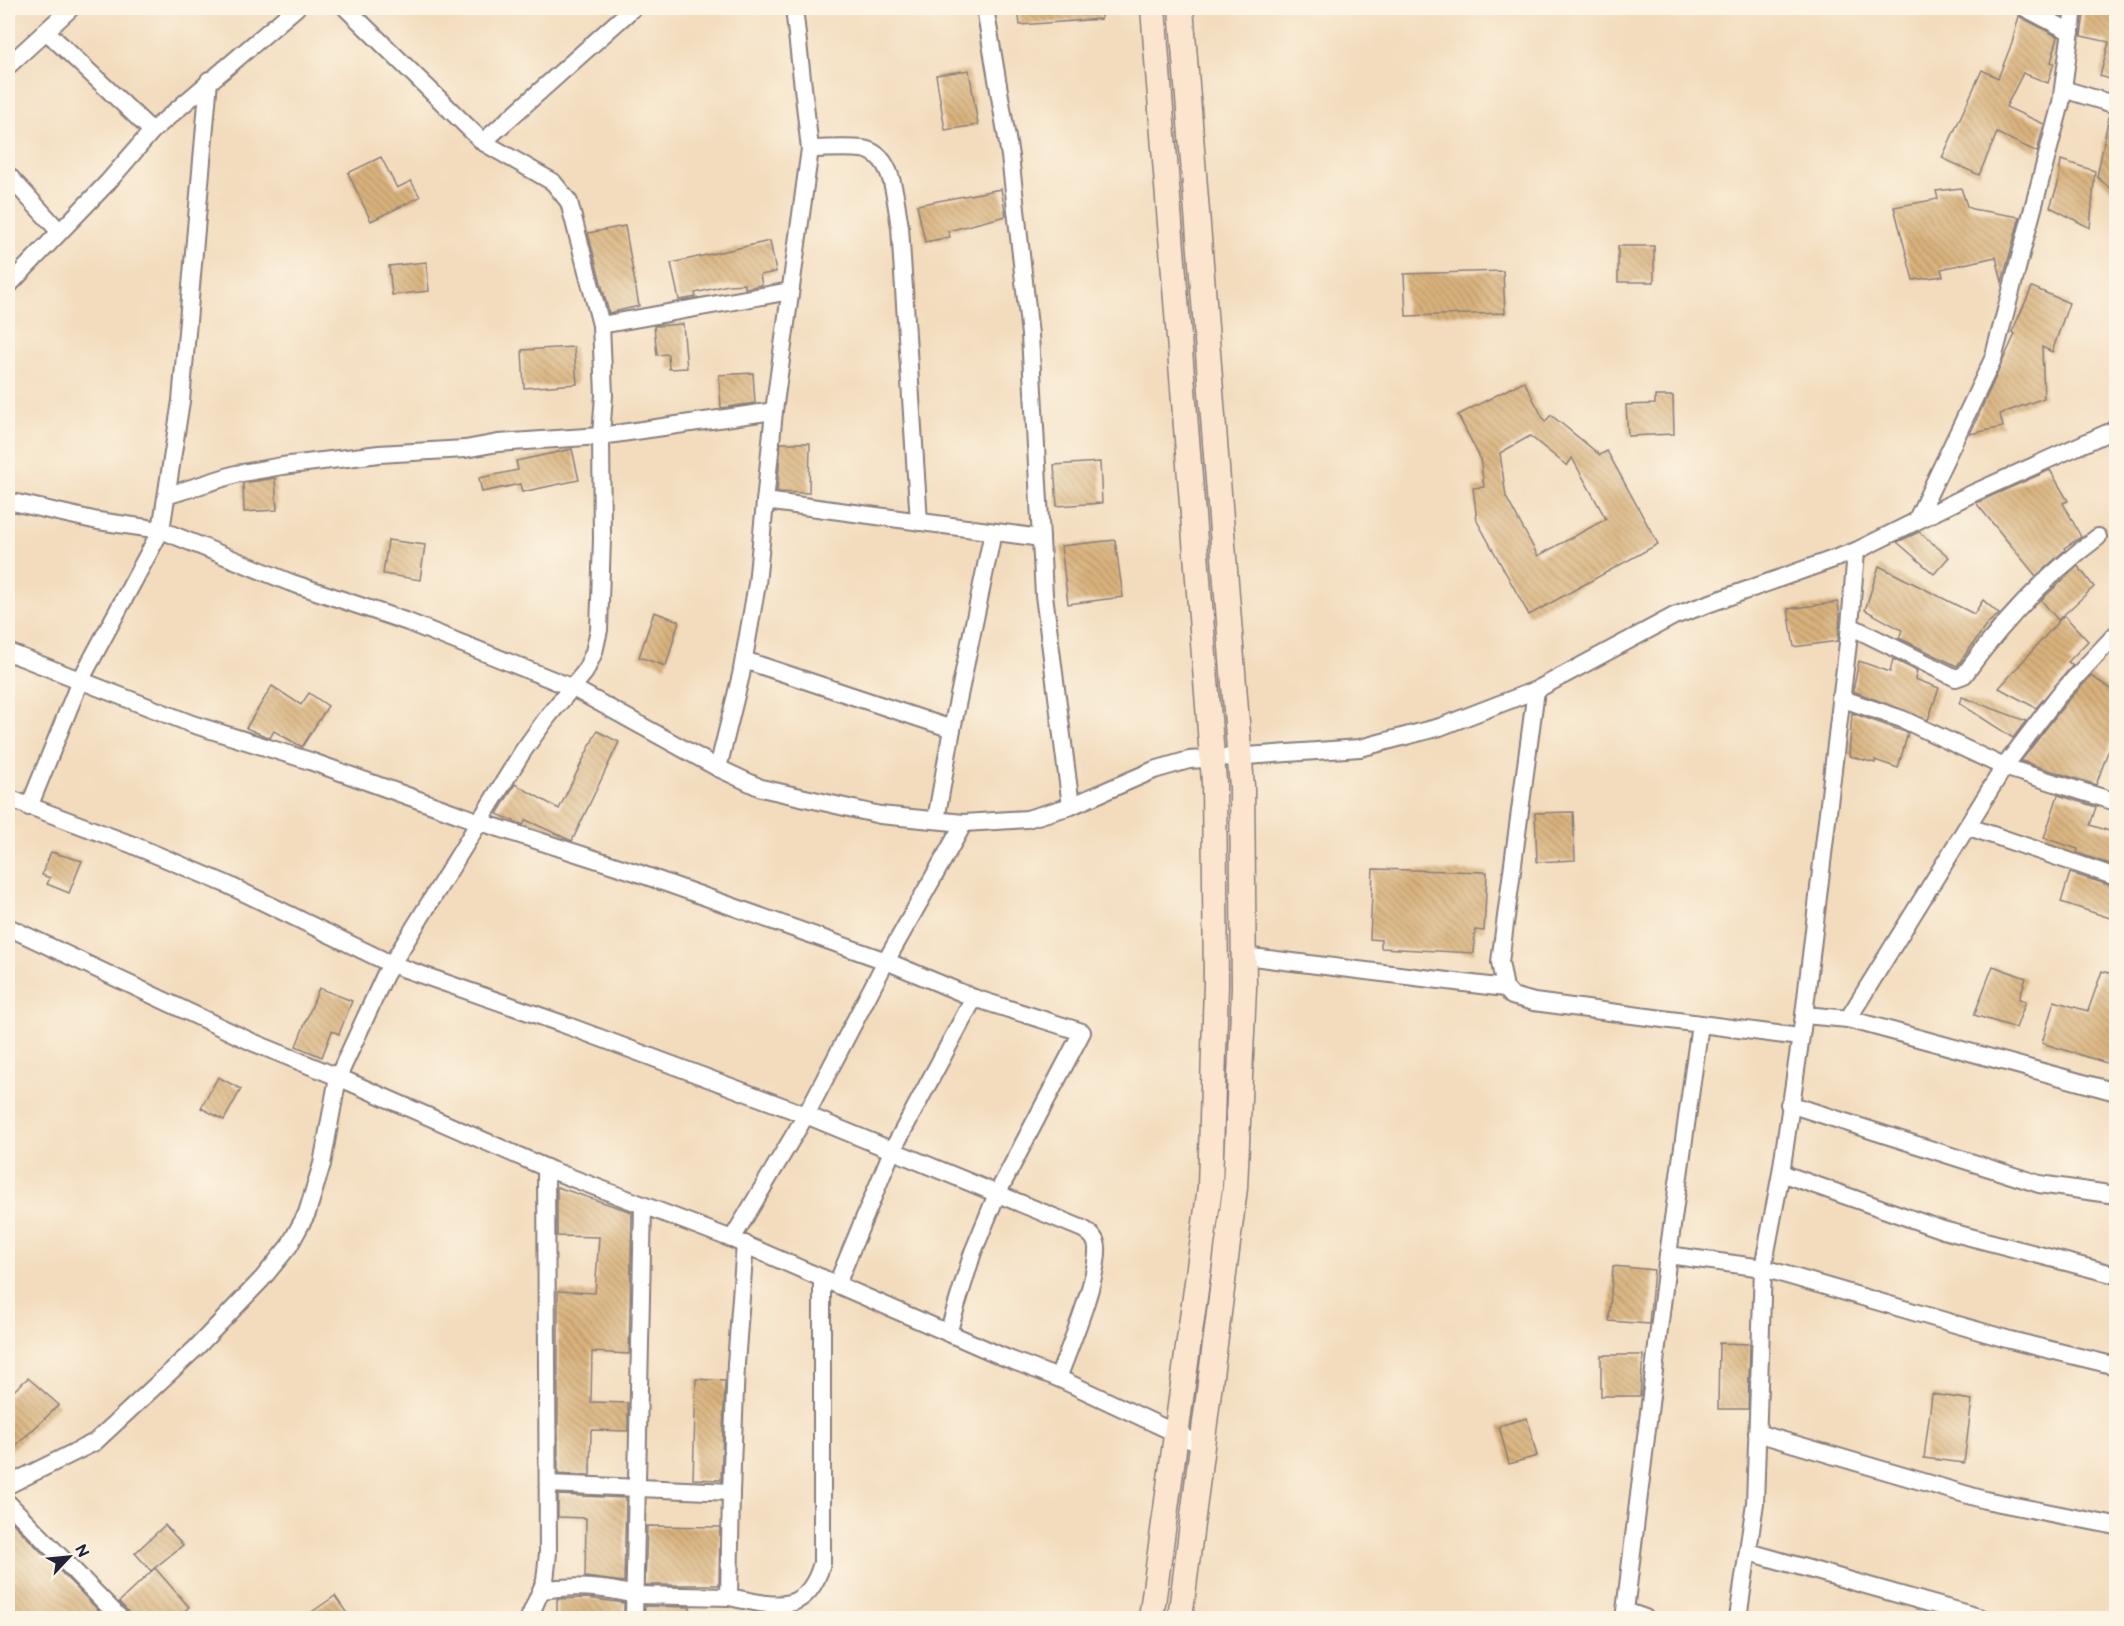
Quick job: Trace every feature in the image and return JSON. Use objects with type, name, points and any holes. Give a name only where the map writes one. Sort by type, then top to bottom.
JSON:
[{"type":"street","points":[[8,66],[71,8]]},
{"type":"street","points":[[8,286],[108,182],[152,131],[296,8]]},
{"type":"street","points":[[8,1485],[95,1442],[196,1348],[262,1279],[289,1246],[307,1213],[322,1164],[338,1077],[391,964],[524,751],[549,715],[585,672],[594,652],[599,630],[602,539],[601,436],[604,395],[602,325],[569,202],[553,182],[483,142],[346,8]]},
{"type":"street","points":[[483,142],[633,8]]},
{"type":"street","points":[[718,768],[744,660],[757,584],[774,411],[810,149],[794,8]]},
{"type":"street","points":[[986,8],[1011,156],[1030,335],[1044,596],[1071,806]]},
{"type":"street","points":[[1151,1618],[1210,1187],[1216,984],[1212,758],[1153,8]]},
{"type":"street","points":[[1180,8],[1240,757],[1244,956],[1235,1188],[1180,1618]]},
{"type":"street","points":[[2025,8],[2071,32]]},
{"type":"street","points":[[1916,521],[1993,359],[2063,89],[2074,8]]},
{"type":"street","points":[[46,31],[152,131]]},
{"type":"street","points":[[29,807],[80,681],[161,530],[168,495],[191,306],[209,80]]},
{"type":"street","points":[[2063,89],[2116,105]]},
{"type":"street","points":[[810,149],[862,149],[873,152],[882,160],[891,180],[900,227],[919,522]]},
{"type":"street","points":[[8,175],[59,231]]},
{"type":"street","points":[[602,325],[790,291]]},
{"type":"street","points":[[168,495],[236,474],[282,466],[379,454],[465,449],[498,443],[601,436],[774,411]]},
{"type":"street","points":[[8,501],[98,521],[161,530],[289,582],[408,622],[573,688],[718,768],[761,788],[814,802],[880,814],[964,823],[1027,819],[1071,806],[1154,770],[1190,760],[1360,748],[1440,727],[1536,690],[1674,616],[1856,551],[2116,429]]},
{"type":"street","points":[[765,501],[1041,538]]},
{"type":"street","points":[[936,820],[952,729],[993,532]]},
{"type":"street","points":[[1850,626],[1956,678],[1964,675],[2025,601],[2074,554],[2098,537]]},
{"type":"street","points":[[1738,1618],[1755,1503],[1763,1268],[1781,1173],[1804,1014],[1850,626],[1856,551]]},
{"type":"street","points":[[1848,1019],[1970,826],[2004,767],[2058,696],[2116,634]]},
{"type":"street","points":[[8,652],[192,724],[310,761],[480,822],[638,873],[886,961],[974,998],[1082,1032],[998,1194],[972,1252],[948,1333]]},
{"type":"street","points":[[744,660],[952,729]]},
{"type":"street","points":[[1536,690],[1500,962],[1505,988],[1512,996],[1534,1002],[1799,1037]]},
{"type":"street","points":[[1840,698],[1902,719],[2004,767],[2116,802]]},
{"type":"street","points":[[8,798],[133,845],[226,884],[391,964],[562,1024],[806,1115],[1083,1229],[1095,1241],[1093,1270],[1085,1303],[1058,1378]]},
{"type":"street","points":[[729,1598],[738,1241],[886,961],[964,823]]},
{"type":"street","points":[[1970,826],[2116,877]]},
{"type":"street","points":[[8,927],[252,1042],[546,1168],[738,1241],[948,1333],[1058,1378],[1203,1446]]},
{"type":"street","points":[[1244,956],[1505,988]]},
{"type":"street","points":[[542,1590],[558,1587],[586,1588],[634,1595],[729,1598],[775,1607],[795,1602],[816,1584],[822,1563],[829,1281],[892,1151],[974,998]]},
{"type":"street","points":[[1804,1014],[1848,1019],[2116,1092]]},
{"type":"street","points":[[1645,1618],[1625,1615],[1668,1255],[1700,1024]]},
{"type":"street","points":[[1790,1104],[2039,1184],[2116,1195]]},
{"type":"street","points":[[530,1618],[542,1590],[548,1553],[546,1168]]},
{"type":"street","points":[[1781,1173],[1943,1230],[2116,1275]]},
{"type":"street","points":[[634,1618],[643,1206]]},
{"type":"street","points":[[1668,1255],[1763,1268],[2010,1340],[2116,1365]]},
{"type":"street","points":[[1757,1433],[1985,1500],[2116,1526]]},
{"type":"street","points":[[548,1484],[636,1486],[731,1492]]},
{"type":"street","points":[[8,1503],[120,1618]]},
{"type":"street","points":[[1749,1552],[1982,1618]]},
{"type":"building","points":[[1018,8],[1101,8],[1101,19],[1020,25]]},
{"type":"building","points":[[2085,8],[2116,15],[2116,81],[2100,76],[2109,42],[2081,36]]},
{"type":"building","points":[[2019,16],[2058,37],[2048,83],[2023,73],[2006,107],[2044,124],[2037,152],[1997,133],[1979,175],[1942,158],[1982,70],[1998,78],[2012,43]]},
{"type":"building","points":[[969,70],[978,125],[945,130],[936,75]]},
{"type":"building","points":[[2109,116],[2116,117],[2116,193],[2097,177]]},
{"type":"building","points":[[381,157],[397,188],[411,181],[420,197],[371,221],[348,173]]},
{"type":"building","points":[[2061,160],[2095,171],[2090,228],[2050,207],[2058,184]]},
{"type":"building","points":[[1961,188],[1967,206],[1972,209],[2020,217],[2002,282],[1996,257],[1941,269],[1943,276],[1913,280],[1894,207],[1938,199],[1936,191]]},
{"type":"building","points":[[1001,189],[1006,216],[948,231],[950,237],[925,242],[917,205]]},
{"type":"building","points":[[625,226],[639,306],[609,313],[588,233]]},
{"type":"building","points":[[770,241],[776,272],[760,275],[762,285],[745,288],[745,284],[728,285],[695,293],[696,297],[679,300],[671,263]]},
{"type":"building","points":[[1618,246],[1654,246],[1654,282],[1618,282]]},
{"type":"building","points":[[426,262],[429,291],[392,295],[389,266]]},
{"type":"building","points":[[1503,271],[1505,313],[1406,316],[1404,274]]},
{"type":"building","points":[[2032,287],[2069,303],[2052,352],[2042,347],[2044,398],[2000,414],[2003,427],[1970,434],[2015,334],[2012,332]]},
{"type":"building","points":[[683,324],[687,368],[669,369],[668,354],[657,355],[654,326]]},
{"type":"building","points":[[574,347],[577,384],[524,388],[522,350]]},
{"type":"building","points":[[753,373],[755,403],[721,408],[719,375]]},
{"type":"building","points":[[1524,381],[1545,422],[1551,415],[1600,455],[1607,451],[1658,544],[1529,615],[1477,521],[1473,488],[1484,487],[1480,458],[1458,415]],"holes":[[[1530,436],[1567,466],[1572,458],[1606,519],[1538,556],[1506,497],[1500,453]]]},
{"type":"building","points":[[1655,396],[1673,396],[1674,434],[1628,436],[1626,405],[1655,404]]},
{"type":"building","points":[[781,443],[810,443],[809,493],[777,492]]},
{"type":"building","points":[[572,449],[579,480],[522,492],[520,484],[482,492],[479,478],[518,470],[516,461]]},
{"type":"building","points":[[1100,462],[1102,503],[1057,506],[1054,465]]},
{"type":"building","points":[[2050,470],[2068,501],[2063,503],[2081,537],[2064,548],[2065,550],[2036,576],[1976,503]]},
{"type":"building","points":[[275,478],[277,510],[244,512],[243,483]]},
{"type":"building","points":[[1919,532],[1949,557],[1934,574],[1897,542]]},
{"type":"building","points":[[388,540],[425,545],[420,580],[383,574]]},
{"type":"building","points":[[1115,540],[1123,597],[1068,604],[1061,546]]},
{"type":"building","points":[[1879,566],[1974,614],[1983,600],[1999,614],[1988,623],[1957,666],[1899,638],[1902,630],[1865,610]]},
{"type":"building","points":[[2078,566],[2094,587],[2058,620],[2041,600]]},
{"type":"building","points":[[1838,602],[1840,617],[1838,641],[1794,647],[1788,609]]},
{"type":"building","points":[[654,612],[679,621],[666,666],[639,657]]},
{"type":"building","points":[[2064,615],[2088,641],[2068,662],[2073,665],[2036,708],[1999,688]]},
{"type":"building","points":[[1893,659],[1917,671],[1915,679],[1939,688],[1928,720],[1853,691],[1859,661],[1890,672]]},
{"type":"building","points":[[2091,676],[2116,692],[2116,729],[2096,785],[2021,761],[2066,703]]},
{"type":"building","points":[[272,686],[301,705],[309,693],[328,706],[302,747],[274,731],[270,738],[246,728]]},
{"type":"building","points":[[1962,697],[2026,721],[2013,738],[1959,703]]},
{"type":"building","points":[[1852,713],[1908,733],[1898,768],[1875,760],[1875,763],[1849,756]]},
{"type":"building","points":[[597,731],[619,742],[572,841],[526,820],[523,825],[497,814],[515,784],[559,809]]},
{"type":"building","points":[[2058,795],[2096,807],[2090,825],[2116,833],[2116,866],[2077,853],[2078,849],[2044,838]]},
{"type":"building","points":[[1573,812],[1575,860],[1537,862],[1535,813]]},
{"type":"building","points":[[51,852],[82,861],[69,893],[47,884],[50,878],[42,875]]},
{"type":"building","points":[[1373,869],[1487,872],[1484,931],[1475,930],[1474,953],[1381,948],[1381,940],[1370,939]]},
{"type":"building","points":[[2070,873],[2116,887],[2116,920],[2061,902]]},
{"type":"building","points":[[1993,966],[2026,978],[2019,999],[2026,1001],[2016,1028],[1974,1015]]},
{"type":"building","points":[[2102,971],[2116,975],[2116,1051],[2113,1065],[2042,1043],[2054,1001],[2088,1011]]},
{"type":"building","points":[[319,988],[352,1001],[339,1034],[332,1031],[322,1057],[296,1046]]},
{"type":"building","points":[[218,1077],[241,1089],[224,1120],[201,1108]]},
{"type":"building","points":[[557,1187],[632,1212],[629,1354],[592,1352],[591,1402],[628,1403],[628,1431],[591,1430],[590,1475],[558,1474],[558,1291],[595,1293],[599,1237],[557,1236]]},
{"type":"building","points":[[1613,1266],[1654,1270],[1649,1324],[1609,1321]]},
{"type":"building","points":[[1719,1343],[1750,1344],[1748,1409],[1718,1409]]},
{"type":"building","points":[[1601,1355],[1643,1355],[1640,1396],[1601,1396]]},
{"type":"building","points":[[28,1378],[59,1405],[8,1453],[8,1396]]},
{"type":"building","points":[[696,1379],[725,1381],[721,1480],[693,1479]]},
{"type":"building","points":[[1932,1394],[1972,1400],[1964,1463],[1924,1458]]},
{"type":"building","points":[[1527,1418],[1537,1456],[1509,1464],[1499,1426]]},
{"type":"building","points":[[558,1495],[626,1498],[624,1582],[585,1577],[586,1518],[558,1517]]},
{"type":"building","points":[[8,1518],[106,1618],[19,1618],[8,1608]]},
{"type":"building","points":[[165,1525],[183,1545],[151,1571],[135,1553]]},
{"type":"building","points":[[647,1526],[720,1527],[719,1585],[645,1585]]},
{"type":"building","points":[[155,1568],[189,1607],[177,1618],[130,1618],[128,1611],[119,1602]]},
{"type":"building","points":[[335,1596],[350,1618],[303,1618]]},
{"type":"building","points":[[587,1598],[624,1603],[624,1618],[557,1618],[557,1599]]},
{"type":"building","points":[[645,1606],[690,1607],[690,1618],[644,1618]]}]
